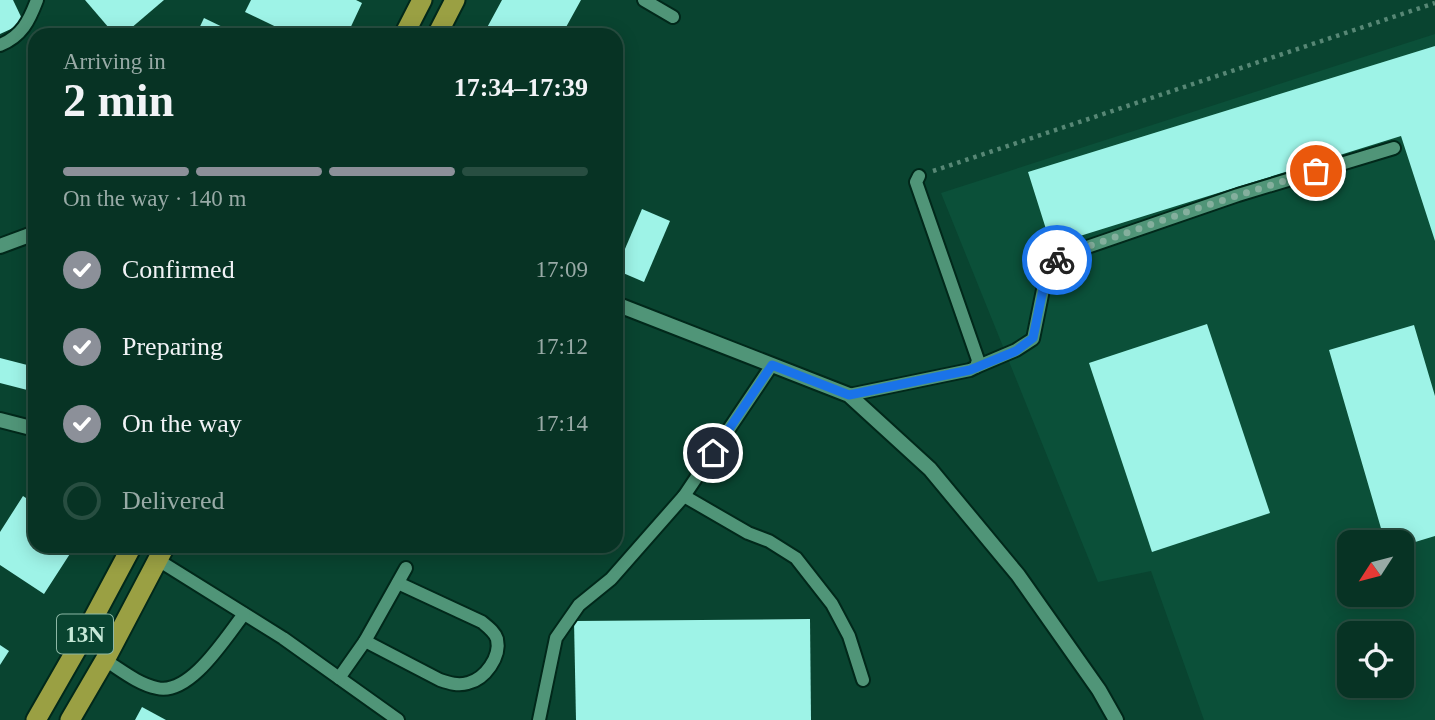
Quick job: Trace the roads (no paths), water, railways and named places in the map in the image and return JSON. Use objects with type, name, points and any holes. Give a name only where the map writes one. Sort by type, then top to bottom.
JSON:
[{"type":"highway","points":[[408,28],[422,0]]},
{"type":"highway","points":[[441,28],[455,0]]},
{"type":"highway","name":"13N","points":[[36,720],[128,553]]},
{"type":"highway","name":"13N","points":[[70,720],[161,553]]},
{"type":"street","points":[[0,246],[28,236]]},
{"type":"street","points":[[623,307],[849,395],[930,469],[1010,565],[1099,690],[1116,720]]},
{"type":"street","points":[[0,419],[28,427]]},
{"type":"lane","points":[[0,45],[28,25],[37,0]]},
{"type":"lane","points":[[644,0],[673,17]]},
{"type":"lane","points":[[849,395],[976,367],[1016,351],[1033,338],[1047,270],[1061,256],[1238,195],[1394,148]]},
{"type":"lane","points":[[919,176],[916,182],[978,360],[976,367]]},
{"type":"lane","points":[[539,720],[556,638],[579,605],[611,579],[684,496],[772,365]]},
{"type":"lane","points":[[684,496],[796,558],[832,604],[849,636],[863,680]]},
{"type":"lane","points":[[161,553],[398,720]]},
{"type":"lane","points":[[339,678],[365,641],[406,568]]},
{"type":"lane","points":[[365,641],[440,681],[453,685],[469,683],[482,676],[492,663],[497,652],[497,637],[482,622],[398,583]]},
{"type":"lane","points":[[105,660],[138,681],[159,689],[176,687],[197,673],[244,614]]}]
